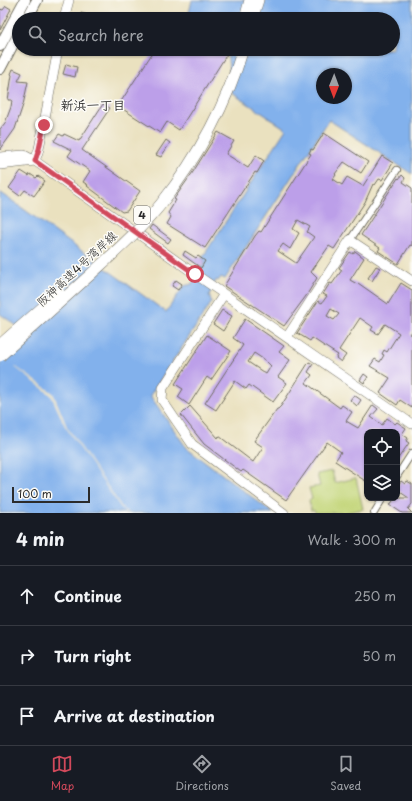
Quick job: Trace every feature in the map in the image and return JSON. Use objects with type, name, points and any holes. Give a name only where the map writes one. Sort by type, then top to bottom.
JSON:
[{"type":"highway","points":[[247,12],[250,0]]},
{"type":"highway","points":[[254,12],[258,0]]},
{"type":"highway","name":"阪神高速4号湾岸線","points":[[0,346],[108,249],[155,200],[185,160],[209,117],[233,56]]},
{"type":"highway","name":"阪神高速4号湾岸線","points":[[0,356],[122,246],[160,205],[189,165],[215,120],[226,98],[241,56]]},
{"type":"main road","points":[[18,12],[25,0]]},
{"type":"main road","points":[[31,12],[37,0]]},
{"type":"main road","points":[[0,46],[12,24]]},
{"type":"main road","points":[[0,69],[12,46]]},
{"type":"street","points":[[66,12],[69,0]]},
{"type":"street","points":[[35,161],[39,149],[57,56]]},
{"type":"street","points":[[0,157],[24,155],[35,161],[412,424]]},
{"type":"street","points":[[0,165],[35,161]]},
{"type":"street","points":[[287,337],[397,170]]},
{"type":"street","points":[[350,240],[412,281]]},
{"type":"street","points":[[224,294],[163,388],[162,400],[192,444],[284,513]]},
{"type":"street","points":[[400,471],[412,453]]},
{"type":"street","points":[[374,513],[381,501]]},
{"type":"green space","points":[[332,471],[335,483],[356,478],[363,509],[344,513],[315,513],[314,510],[311,511],[309,500],[312,499],[309,488],[320,486],[317,474]]},
{"type":"water","points":[[192,0],[412,0],[412,174],[329,120],[225,279],[221,277],[218,281],[216,280],[209,296],[212,302],[151,394],[151,397],[186,447],[273,513],[0,513],[0,341],[20,328],[0,314],[0,192],[166,312],[184,286],[192,284],[203,271],[201,269],[205,261],[202,258],[286,129],[232,93],[227,56],[400,56],[400,12],[189,12]]},
{"type":"pier","points":[[15,367],[53,393],[67,427],[123,509],[128,513],[121,508],[65,426],[51,395]]},
{"type":"building","points":[[6,6],[11,9],[0,30],[0,9],[3,10]]},
{"type":"building","points":[[150,56],[226,56],[179,130],[167,122],[160,133],[118,106]]},
{"type":"building","points":[[66,64],[77,67],[75,77],[63,74]]},
{"type":"building","points":[[13,69],[22,73],[18,81],[28,82],[23,105],[15,129],[0,150],[0,129],[5,123],[11,107],[12,100],[8,100]]},
{"type":"building","points":[[103,104],[110,108],[82,150],[140,191],[127,211],[122,212],[83,182],[90,171],[68,156],[72,150],[54,141],[59,134],[63,136],[64,134],[79,141]]},
{"type":"building","points":[[218,132],[234,141],[226,154],[248,168],[256,155],[264,161],[257,173],[255,172],[205,248],[167,224],[171,217],[168,213],[176,200],[174,199]]},
{"type":"building","points":[[324,133],[368,162],[361,173],[344,162],[333,179],[342,185],[347,177],[363,186],[382,156],[393,163],[382,180],[379,179],[375,185],[373,184],[365,202],[334,249],[329,246],[311,272],[317,278],[284,326],[224,286],[255,236],[259,231],[261,232],[311,154],[309,153],[311,149],[313,150]],"holes":[[[298,220],[310,227],[307,232],[314,237],[296,263],[278,251],[283,244],[290,249],[299,233],[293,229]]]},
{"type":"building","points":[[166,140],[170,143],[161,157],[156,155]]},
{"type":"building","points":[[21,171],[29,176],[30,174],[36,178],[38,176],[45,181],[34,196],[25,190],[20,196],[9,188]]},
{"type":"building","points":[[402,175],[405,178],[403,182],[412,188],[412,246],[410,245],[398,264],[378,251],[380,248],[361,235],[398,178],[399,179]]},
{"type":"building","points":[[152,225],[171,239],[168,243],[149,229]]},
{"type":"building","points":[[185,251],[196,258],[198,256],[205,261],[201,268],[183,255]]},
{"type":"building","points":[[355,251],[364,258],[350,280],[357,284],[358,283],[388,304],[401,283],[412,290],[412,331],[410,334],[412,335],[412,408],[400,400],[397,405],[380,393],[390,378],[370,366],[375,359],[380,362],[384,355],[382,354],[384,350],[387,352],[399,333],[385,324],[378,334],[371,330],[373,327],[360,318],[339,350],[346,355],[341,362],[336,358],[338,355],[312,338],[310,341],[297,333],[318,301],[322,303],[327,296],[323,294],[330,283],[332,284],[342,270],[339,268],[350,252],[353,254]],"holes":[[[331,309],[339,314],[334,320],[327,316]]]},
{"type":"building","points":[[376,266],[380,268],[372,281],[368,278]]},
{"type":"building","points":[[176,280],[182,284],[178,290],[172,286]]},
{"type":"building","points":[[222,310],[232,316],[223,331],[213,324]]},
{"type":"building","points":[[245,319],[284,346],[279,352],[290,360],[278,377],[287,383],[273,402],[249,385],[246,389],[235,381],[216,410],[205,403],[243,345],[233,338]],"holes":[[[254,353],[271,366],[266,374],[248,362]]]},
{"type":"building","points":[[207,335],[231,351],[211,380],[207,377],[189,405],[178,397],[183,389],[175,384]]},
{"type":"building","points":[[309,362],[313,364],[308,372],[312,375],[306,383],[340,408],[342,405],[352,412],[346,421],[358,428],[373,405],[378,409],[371,417],[382,425],[387,418],[395,424],[397,422],[406,428],[402,434],[408,438],[406,441],[409,443],[400,456],[400,429],[364,429],[364,480],[335,461],[341,452],[327,442],[286,500],[243,470],[241,472],[204,444],[181,415],[190,406],[218,438],[219,436],[253,462],[263,447],[254,441],[277,409],[281,406]]},
{"type":"building","points":[[364,374],[368,377],[364,383],[360,380]]},
{"type":"building","points":[[354,395],[361,400],[357,406],[350,400]]},
{"type":"building","points":[[401,481],[405,484],[407,481],[412,484],[412,504],[408,509],[412,513],[402,513],[390,505],[393,501],[400,501],[400,498],[409,498],[400,492]]},
{"type":"district","name":"新浜一丁目","points":[[93,105]]},
{"type":"route","points":[[44,125],[35,161],[195,274]]}]
